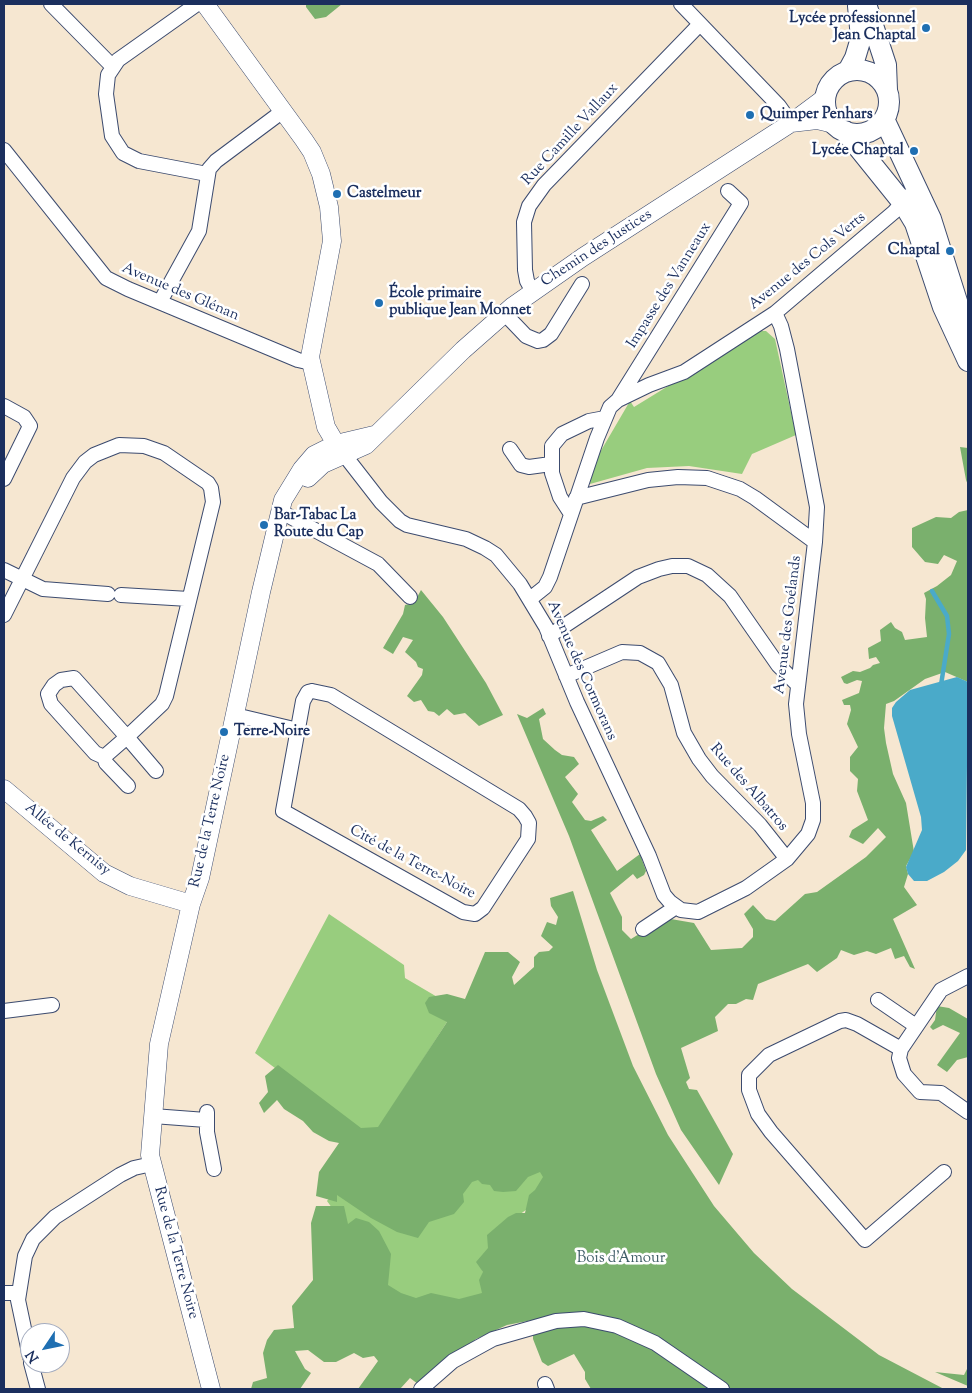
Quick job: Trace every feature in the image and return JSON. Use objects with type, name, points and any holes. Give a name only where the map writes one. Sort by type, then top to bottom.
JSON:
[{"type":"main road","points":[[848,71],[855,58],[861,38],[858,4]]},
{"type":"main road","points":[[840,128],[866,133],[881,123],[889,106],[886,65],[866,4]]},
{"type":"main road","points":[[887,90],[883,83],[871,73],[856,70],[848,71],[833,81],[826,97],[829,116],[903,203],[917,227],[943,307],[968,361]]},
{"type":"main road","points":[[881,123],[931,219],[968,336]]},
{"type":"street","points":[[50,4],[112,66]]},
{"type":"street","points":[[197,4],[112,66],[108,75],[106,94],[110,127],[119,149],[128,157],[139,161],[208,174]]},
{"type":"street","points":[[205,4],[283,111],[316,161],[330,215],[331,249],[311,353],[311,363],[326,427],[340,450]]},
{"type":"street","points":[[680,4],[779,106],[791,123]]},
{"type":"street","name":"Rue Camille Vallaux","points":[[533,292],[527,281],[525,270],[524,222],[528,206],[544,185],[700,24]]},
{"type":"street","name":"Chemin des Justices","points":[[314,463],[321,450],[340,450],[374,436],[504,313],[533,292],[791,123],[826,97]]},
{"type":"street","points":[[160,302],[199,231],[208,174],[216,161],[283,111]]},
{"type":"street","name":"Chemin des Justices","points":[[791,123],[817,120],[840,128]]},
{"type":"street","points":[[881,123],[909,185],[909,194],[903,203],[931,219]]},
{"type":"street","name":"Avenue des Glénan","points":[[4,150],[101,273],[119,285],[298,360],[311,363]]},
{"type":"street","name":"Impasse des Vanneaux","points":[[618,400],[741,203],[728,192]]},
{"type":"street","name":"Avenue des Cols Verts","points":[[618,400],[684,372],[775,312],[903,203]]},
{"type":"street","points":[[504,313],[526,336],[538,341],[543,340],[551,334],[582,284]]},
{"type":"street","name":"Avenue des Goélands","points":[[676,906],[693,912],[705,909],[746,888],[787,859],[808,834],[814,812],[798,724],[797,684],[815,542],[817,507],[810,462],[784,337],[775,312]]},
{"type":"street","points":[[530,599],[548,583],[570,514],[605,418],[610,407],[618,400]]},
{"type":"street","points":[[4,406],[24,417],[30,426],[4,479]]},
{"type":"street","points":[[570,514],[556,487],[551,464],[552,446],[557,438],[589,421],[605,418]]},
{"type":"street","points":[[4,615],[79,469],[90,458],[107,448],[119,445],[136,445],[164,454],[193,472],[211,488],[213,502],[164,700],[104,757]]},
{"type":"street","points":[[510,449],[521,465],[529,467],[551,464]]},
{"type":"street","name":"Avenue des Cormorans","points":[[340,450],[400,521],[407,525],[466,539],[491,551],[530,599],[549,636],[649,856],[661,889],[666,899],[676,906]]},
{"type":"street","name":"Rue de la Terre Noire","points":[[211,1389],[152,1164],[150,1148],[159,1044],[191,904],[200,878],[261,592],[282,521],[283,500],[294,491],[314,463]]},
{"type":"street","points":[[576,498],[648,480],[678,477],[707,478],[740,489],[815,542]]},
{"type":"street","points":[[282,521],[378,564],[410,597]]},
{"type":"street","points":[[549,636],[638,577],[659,568],[688,566],[707,575],[730,596],[778,665],[797,684]]},
{"type":"street","points":[[4,570],[21,580],[50,590],[189,599]]},
{"type":"street","name":"Rue des Albatros","points":[[566,676],[622,652],[640,652],[658,663],[671,685],[684,733],[699,759],[712,776],[760,825],[787,859]]},
{"type":"street","points":[[128,786],[106,763],[104,757],[95,753],[51,704],[48,694],[54,685],[61,680],[74,678],[156,771]]},
{"type":"street","name":"Cité de la Terre-Noire","points":[[312,691],[322,691],[412,742],[519,809],[529,823],[528,839],[484,908],[475,914],[463,912],[283,811],[298,730],[306,695],[312,691]]},
{"type":"street","points":[[235,715],[298,730]]},
{"type":"street","name":"Allée de Kernisy","points":[[4,789],[104,873],[130,886],[191,904]]},
{"type":"street","points":[[644,929],[676,906]]},
{"type":"street","points":[[968,976],[941,990],[901,1049],[899,1058],[902,1069],[915,1088],[924,1094],[941,1093],[968,1112]]},
{"type":"street","points":[[878,1000],[916,1026]]},
{"type":"street","points":[[4,1011],[52,1005]]},
{"type":"street","points":[[901,1049],[857,1024],[846,1020],[769,1055],[752,1071],[747,1081],[754,1105],[770,1132],[865,1240],[944,1172]]},
{"type":"street","points":[[153,1116],[207,1116],[214,1169]]},
{"type":"street","points":[[22,1323],[18,1293],[25,1256],[33,1240],[47,1224],[123,1173],[152,1164]]},
{"type":"street","points":[[4,1293],[18,1293]]},
{"type":"street","points":[[422,1389],[453,1361],[483,1344],[517,1331],[571,1319],[601,1322],[630,1331],[674,1354],[722,1389]]},
{"type":"street","points":[[34,1373],[38,1389]]},
{"type":"green space","points":[[306,4],[342,4],[326,17],[315,19],[306,7]]},
{"type":"green space","points":[[758,331],[766,331],[775,339],[796,435],[752,454],[742,474],[689,466],[647,468],[590,484],[592,466],[630,401],[634,407]]},
{"type":"green space","points":[[960,447],[968,448],[968,485],[966,480]]},
{"type":"green space","points":[[968,510],[968,682],[945,672],[925,679],[894,701],[886,704],[884,728],[886,743],[893,774],[906,803],[914,852],[906,866],[908,874],[904,887],[917,905],[893,919],[915,969],[910,967],[904,956],[895,959],[891,948],[876,954],[867,951],[854,955],[841,950],[837,958],[817,972],[808,964],[758,984],[753,1000],[746,999],[736,1004],[728,1004],[715,1017],[718,1031],[681,1048],[690,1078],[686,1082],[689,1089],[697,1090],[733,1154],[719,1185],[681,1130],[656,1074],[569,836],[517,714],[527,718],[543,708],[546,714],[539,719],[543,739],[562,755],[574,757],[579,764],[565,777],[578,794],[572,802],[585,820],[591,821],[603,816],[607,820],[591,830],[617,871],[640,854],[646,871],[644,875],[637,879],[633,874],[610,893],[622,917],[622,930],[631,939],[665,918],[694,923],[711,950],[742,948],[753,937],[753,929],[744,914],[753,905],[766,919],[775,921],[805,894],[817,892],[866,857],[886,837],[878,828],[863,844],[849,837],[852,830],[868,820],[857,791],[858,779],[850,771],[850,757],[858,747],[847,724],[851,710],[850,705],[844,705],[842,700],[859,693],[862,681],[857,680],[847,684],[844,683],[841,677],[853,671],[860,672],[880,663],[876,657],[869,659],[868,648],[881,641],[880,630],[891,622],[895,628],[902,632],[905,640],[927,637],[926,599],[924,593],[951,575],[957,561],[944,555],[938,564],[925,562],[912,547],[912,528],[936,517],[951,518],[959,512]]},
{"type":"green space","points":[[421,590],[443,617],[486,683],[503,715],[479,726],[465,713],[454,715],[447,709],[439,716],[434,712],[428,711],[421,700],[414,702],[407,696],[422,675],[423,669],[418,667],[416,662],[405,652],[413,640],[403,637],[393,654],[383,648],[403,614],[405,605],[414,603]]},
{"type":"green space","name":"Bois d'Amour","points":[[573,891],[597,970],[633,1066],[668,1135],[714,1206],[754,1253],[792,1289],[879,1355],[944,1389],[591,1389],[585,1379],[585,1372],[574,1354],[548,1366],[542,1362],[533,1339],[533,1320],[507,1325],[476,1339],[418,1384],[410,1378],[400,1389],[358,1389],[378,1361],[374,1356],[363,1358],[354,1353],[336,1362],[324,1362],[308,1350],[295,1351],[305,1369],[311,1373],[300,1389],[251,1389],[253,1382],[267,1378],[263,1353],[267,1340],[274,1330],[294,1328],[292,1306],[313,1280],[311,1223],[316,1206],[344,1206],[348,1224],[356,1218],[369,1222],[379,1231],[391,1254],[388,1285],[401,1293],[416,1298],[431,1293],[459,1299],[482,1293],[479,1280],[483,1272],[476,1262],[488,1248],[487,1235],[508,1217],[516,1213],[525,1213],[529,1195],[535,1190],[543,1177],[540,1172],[528,1177],[516,1191],[503,1192],[494,1191],[490,1185],[482,1184],[478,1180],[472,1182],[463,1194],[464,1202],[454,1214],[429,1222],[418,1238],[397,1232],[371,1218],[337,1195],[337,1202],[316,1196],[319,1172],[339,1143],[329,1141],[313,1132],[303,1121],[284,1109],[277,1100],[264,1113],[259,1103],[268,1092],[265,1076],[278,1065],[361,1128],[378,1127],[447,1022],[429,1013],[425,1003],[429,997],[447,994],[465,999],[485,952],[508,952],[520,962],[512,977],[514,985],[534,967],[534,957],[539,952],[549,951],[553,947],[541,936],[547,922],[556,925],[558,917],[551,906],[550,898]]},
{"type":"green space","points":[[329,914],[404,965],[405,978],[456,1008],[378,1129],[550,1169],[530,1207],[490,1236],[496,1255],[480,1260],[488,1292],[405,1318],[366,1255],[327,1201],[372,1141],[255,1053]]},
{"type":"green space","points":[[937,1006],[949,1008],[968,1019],[968,1057],[957,1060],[947,1072],[937,1065],[960,1033],[943,1025],[933,1030],[930,1027],[935,1020]]},
{"type":"green space","points":[[968,1367],[968,1386],[935,1372],[964,1375]]},
{"type":"water","points":[[957,677],[968,682],[966,850],[958,861],[944,872],[927,881],[914,881],[908,874],[906,867],[922,830],[921,817],[892,716],[892,708],[910,690]]},
{"type":"waterway","points":[[932,591],[947,616],[949,634],[941,685]]},
{"type":"place","name":"Lycée professionnel Jean Chaptal","points":[[926,28]]},
{"type":"place","name":"Quimper Penhars","points":[[750,115]]},
{"type":"place","name":"Lycée Chaptal","points":[[914,151]]},
{"type":"place","name":"Castelmeur","points":[[337,194]]},
{"type":"place","name":"Chaptal","points":[[950,251]]},
{"type":"place","name":"École primaire publique Jean Monnet","points":[[379,303]]},
{"type":"place","name":"Bar-Tabac La Route du Cap","points":[[264,525]]},
{"type":"place","name":"Terre-Noire","points":[[224,732]]}]
